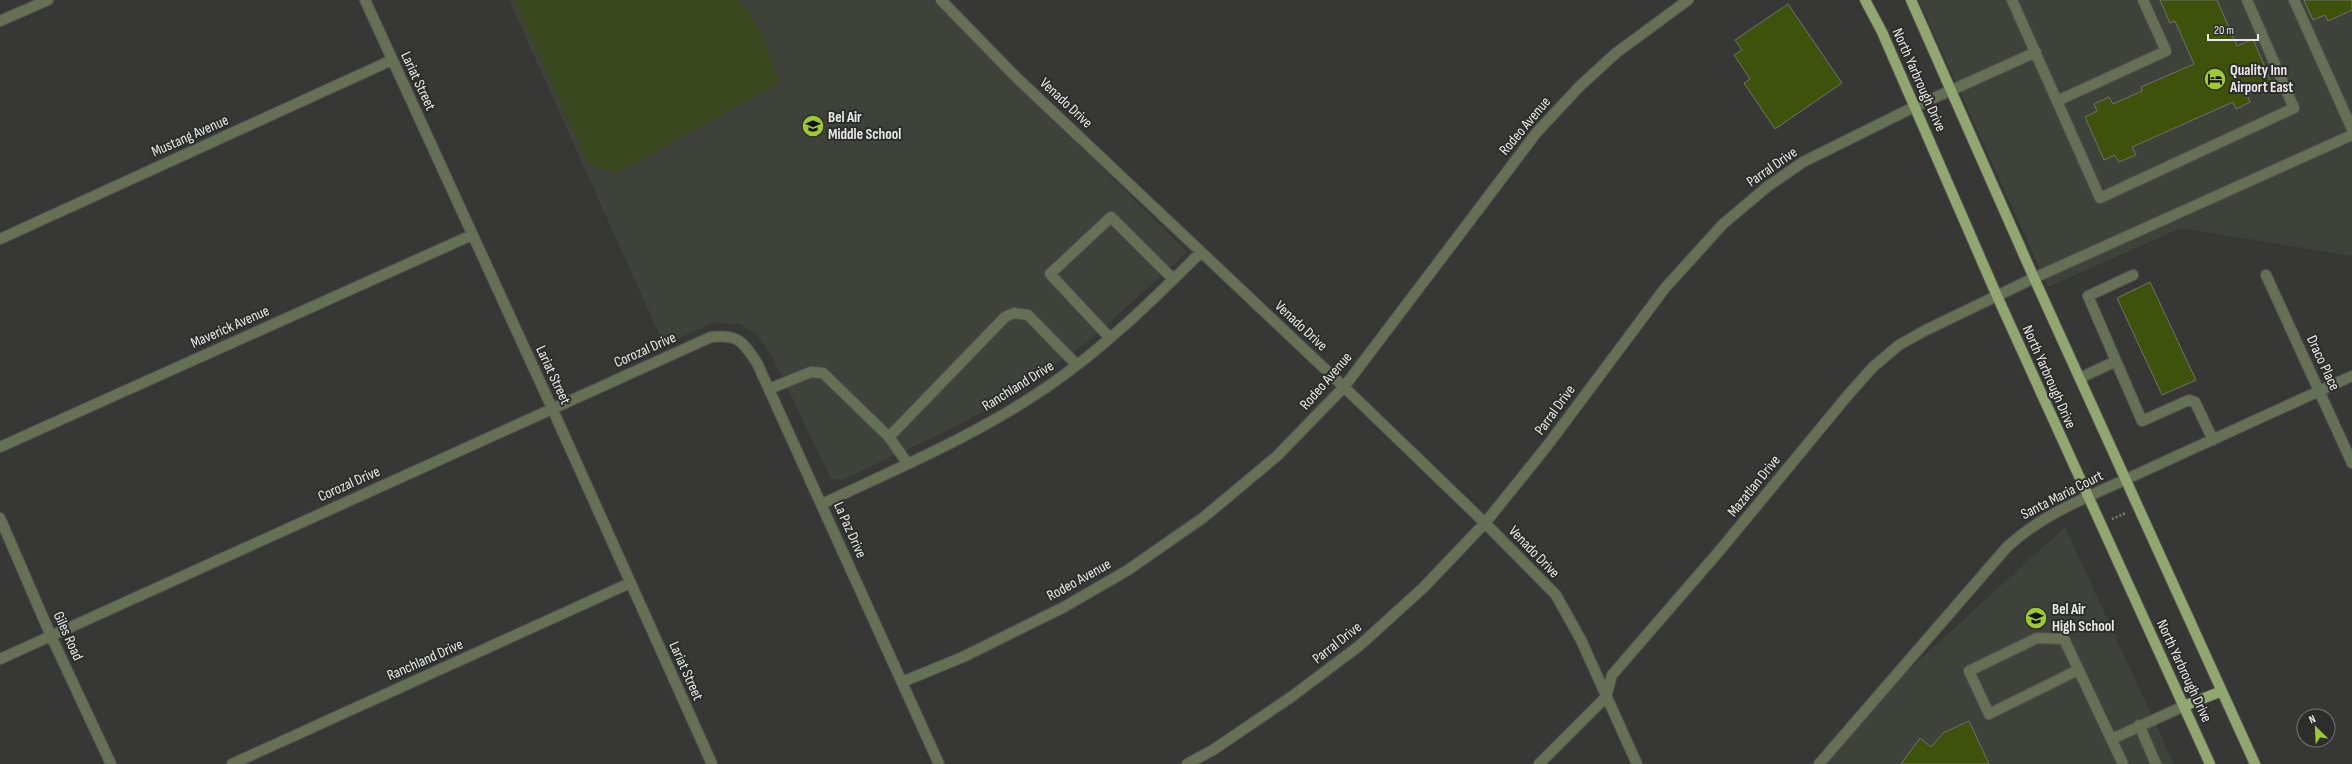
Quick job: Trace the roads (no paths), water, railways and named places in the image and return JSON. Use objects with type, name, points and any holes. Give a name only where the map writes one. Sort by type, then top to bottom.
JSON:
[{"type":"main road","name":"North Yarbrough Drive","points":[[1865,0],[2087,497],[2210,764]]},
{"type":"main road","name":"North Yarbrough Drive","points":[[1911,0],[1952,89],[2034,278],[2255,764]]},
{"type":"main road","points":[[2184,706],[2222,691]]},
{"type":"street","points":[[0,21],[48,0]]},
{"type":"street","name":"Lariat Street","points":[[365,0],[552,408],[712,764]]},
{"type":"street","name":"Venado Drive","points":[[941,0],[1016,77],[1344,387],[1485,523],[1556,595],[1581,640],[1637,764]]},
{"type":"street","name":"Rodeo Avenue","points":[[902,682],[963,656],[1064,607],[1128,570],[1204,517],[1277,456],[1344,387],[1536,132],[1580,86],[1616,52],[1688,0]]},
{"type":"street","points":[[2012,0],[2100,198],[2294,108],[2247,0]]},
{"type":"street","points":[[2057,101],[2166,51],[2143,0]]},
{"type":"street","points":[[2294,0],[2352,129]]},
{"type":"street","name":"Parral Drive","points":[[1187,764],[1213,750],[1291,697],[1359,646],[1423,588],[1485,523],[1547,446],[1665,288],[1723,224],[1767,187],[1803,162],[1952,89],[2036,52]]},
{"type":"street","name":"Mustang Avenue","points":[[0,239],[392,60]]},
{"type":"street","name":"Mazatlan Drive","points":[[1539,764],[1606,696],[1612,675],[1721,549],[1872,367],[1899,345],[2034,278],[2352,135]]},
{"type":"street","points":[[1110,338],[1050,274],[1111,217],[1173,280]]},
{"type":"street","name":"Maverick Avenue","points":[[0,447],[472,235]]},
{"type":"street","name":"Ranchland Drive","points":[[822,504],[908,464],[998,417],[1047,387],[1110,338],[1201,252]]},
{"type":"street","points":[[2133,275],[2088,296],[2142,421],[2189,400],[2195,402],[2213,440]]},
{"type":"street","name":"Draco Place","points":[[2266,275],[2352,463]]},
{"type":"street","points":[[890,437],[1005,316],[1014,312],[1028,315],[1076,365]]},
{"type":"street","name":"La Paz Drive","points":[[711,337],[733,336],[744,344],[757,364],[939,764]]},
{"type":"street","name":"Corozal Drive","points":[[0,659],[711,337]]},
{"type":"street","points":[[2080,378],[2116,361]]},
{"type":"street","points":[[769,389],[811,372],[823,373],[890,437],[908,464]]},
{"type":"street","name":"Santa Maria Court","points":[[1819,764],[2007,547],[2025,530],[2087,497],[2352,376]]},
{"type":"street","name":"Giles Road","points":[[0,518],[51,636],[111,764]]},
{"type":"street","name":"Ranchland Drive","points":[[232,764],[630,583]]},
{"type":"street","points":[[2078,670],[1989,714],[1969,671],[2037,638],[2052,637],[2064,639],[2123,764]]},
{"type":"street","points":[[2112,739],[2139,725],[2184,706]]},
{"type":"street","points":[[2139,725],[2156,764]]},
{"type":"place","name":"Quality Inn Airport East","points":[[2215,79]]},
{"type":"place","name":"Bel Air Middle School","points":[[813,126]]},
{"type":"place","name":"Bel Air High School","points":[[2036,618]]}]
